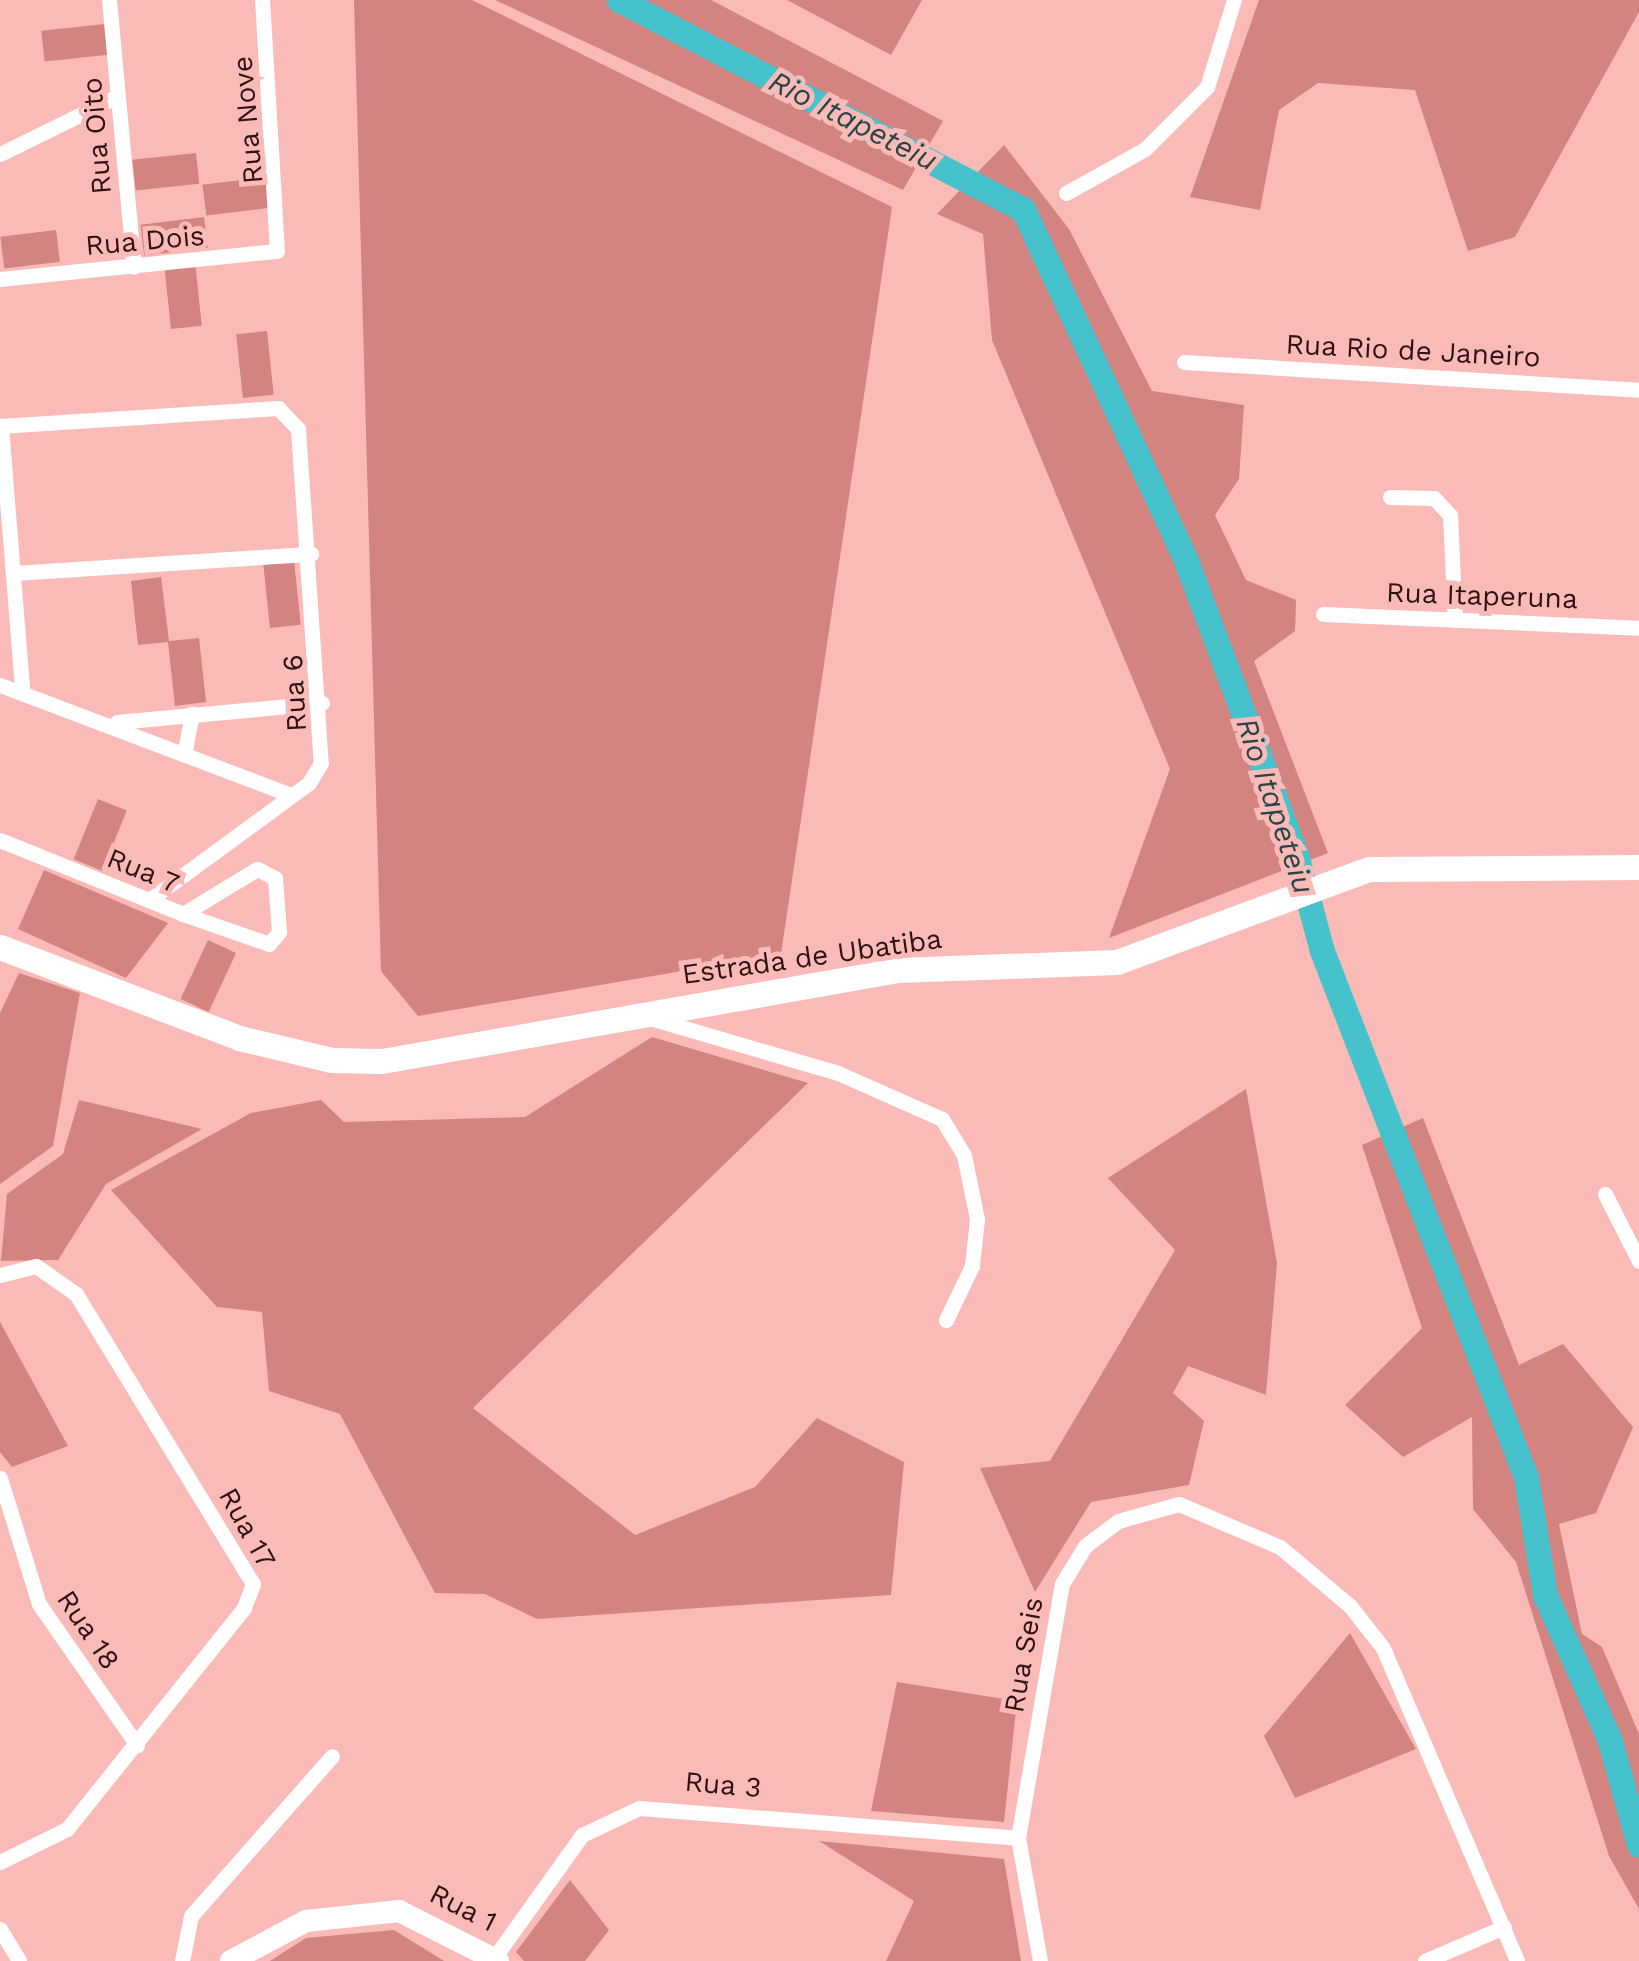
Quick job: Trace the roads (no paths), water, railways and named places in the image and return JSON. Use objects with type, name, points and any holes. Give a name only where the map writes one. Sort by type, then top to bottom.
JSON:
[{"type":"main road","name":"Estrada de Ubatiba","points":[[0,947],[210,1029],[331,1060],[411,1057],[898,970],[1106,964],[1329,881],[1398,866],[1639,866]]},
{"type":"street","name":"Rua Oito","points":[[109,0],[134,267]]},
{"type":"street","name":"Rua Nove","points":[[262,0],[283,236]]},
{"type":"street","points":[[1066,193],[1145,149],[1207,87],[1234,0]]},
{"type":"street","points":[[0,154],[118,96]]},
{"type":"street","name":"Rua Dois","points":[[0,279],[270,254],[283,236]]},
{"type":"street","name":"Rua Rio de Janeiro","points":[[1184,362],[1639,390]]},
{"type":"street","name":"Rua 6","points":[[0,426],[278,408],[298,429],[322,703],[321,764],[291,795],[149,900]]},
{"type":"street","points":[[0,426],[22,689]]},
{"type":"street","points":[[1390,496],[1434,498],[1450,515],[1455,620]]},
{"type":"street","points":[[14,573],[311,554]]},
{"type":"street","name":"Rua Itaperuna","points":[[1324,614],[1639,628]]},
{"type":"street","points":[[0,685],[22,689],[112,722],[291,795]]},
{"type":"street","points":[[112,722],[322,703]]},
{"type":"street","points":[[185,750],[192,714]]},
{"type":"street","points":[[264,784],[270,811]]},
{"type":"street","name":"Rua 7","points":[[0,840],[183,914],[269,944],[278,938],[277,886],[264,869],[183,914]]},
{"type":"street","points":[[636,1015],[838,1072],[942,1118],[964,1154],[977,1218],[972,1266],[946,1320]]},
{"type":"street","points":[[1605,1194],[1639,1262]]},
{"type":"street","name":"Rua 17","points":[[0,1274],[36,1266],[76,1294],[251,1576],[244,1608],[66,1828],[0,1862]]},
{"type":"street","name":"Rua 18","points":[[0,1478],[38,1604],[137,1745]]},
{"type":"street","name":"Rua Seis","points":[[1040,1961],[1018,1838],[1062,1584],[1085,1546],[1118,1521],[1179,1504],[1280,1547],[1350,1606],[1383,1648],[1517,1961]]},
{"type":"street","points":[[182,1961],[191,1916],[332,1756]]},
{"type":"street","name":"Rua 3","points":[[496,1959],[582,1834],[639,1808],[1018,1838]]},
{"type":"street","name":"Rua 1","points":[[233,1960],[306,1922],[384,1911],[440,1924],[496,1959]]},
{"type":"street","points":[[1425,1961],[1504,1926]]},
{"type":"street","points":[[0,1928],[19,1961]]},
{"type":"waterway","name":"Rio Itapeteiu","points":[[619,0],[1023,209],[1187,563],[1296,854],[1322,951],[1526,1477],[1545,1595],[1609,1738],[1639,1845]]}]
